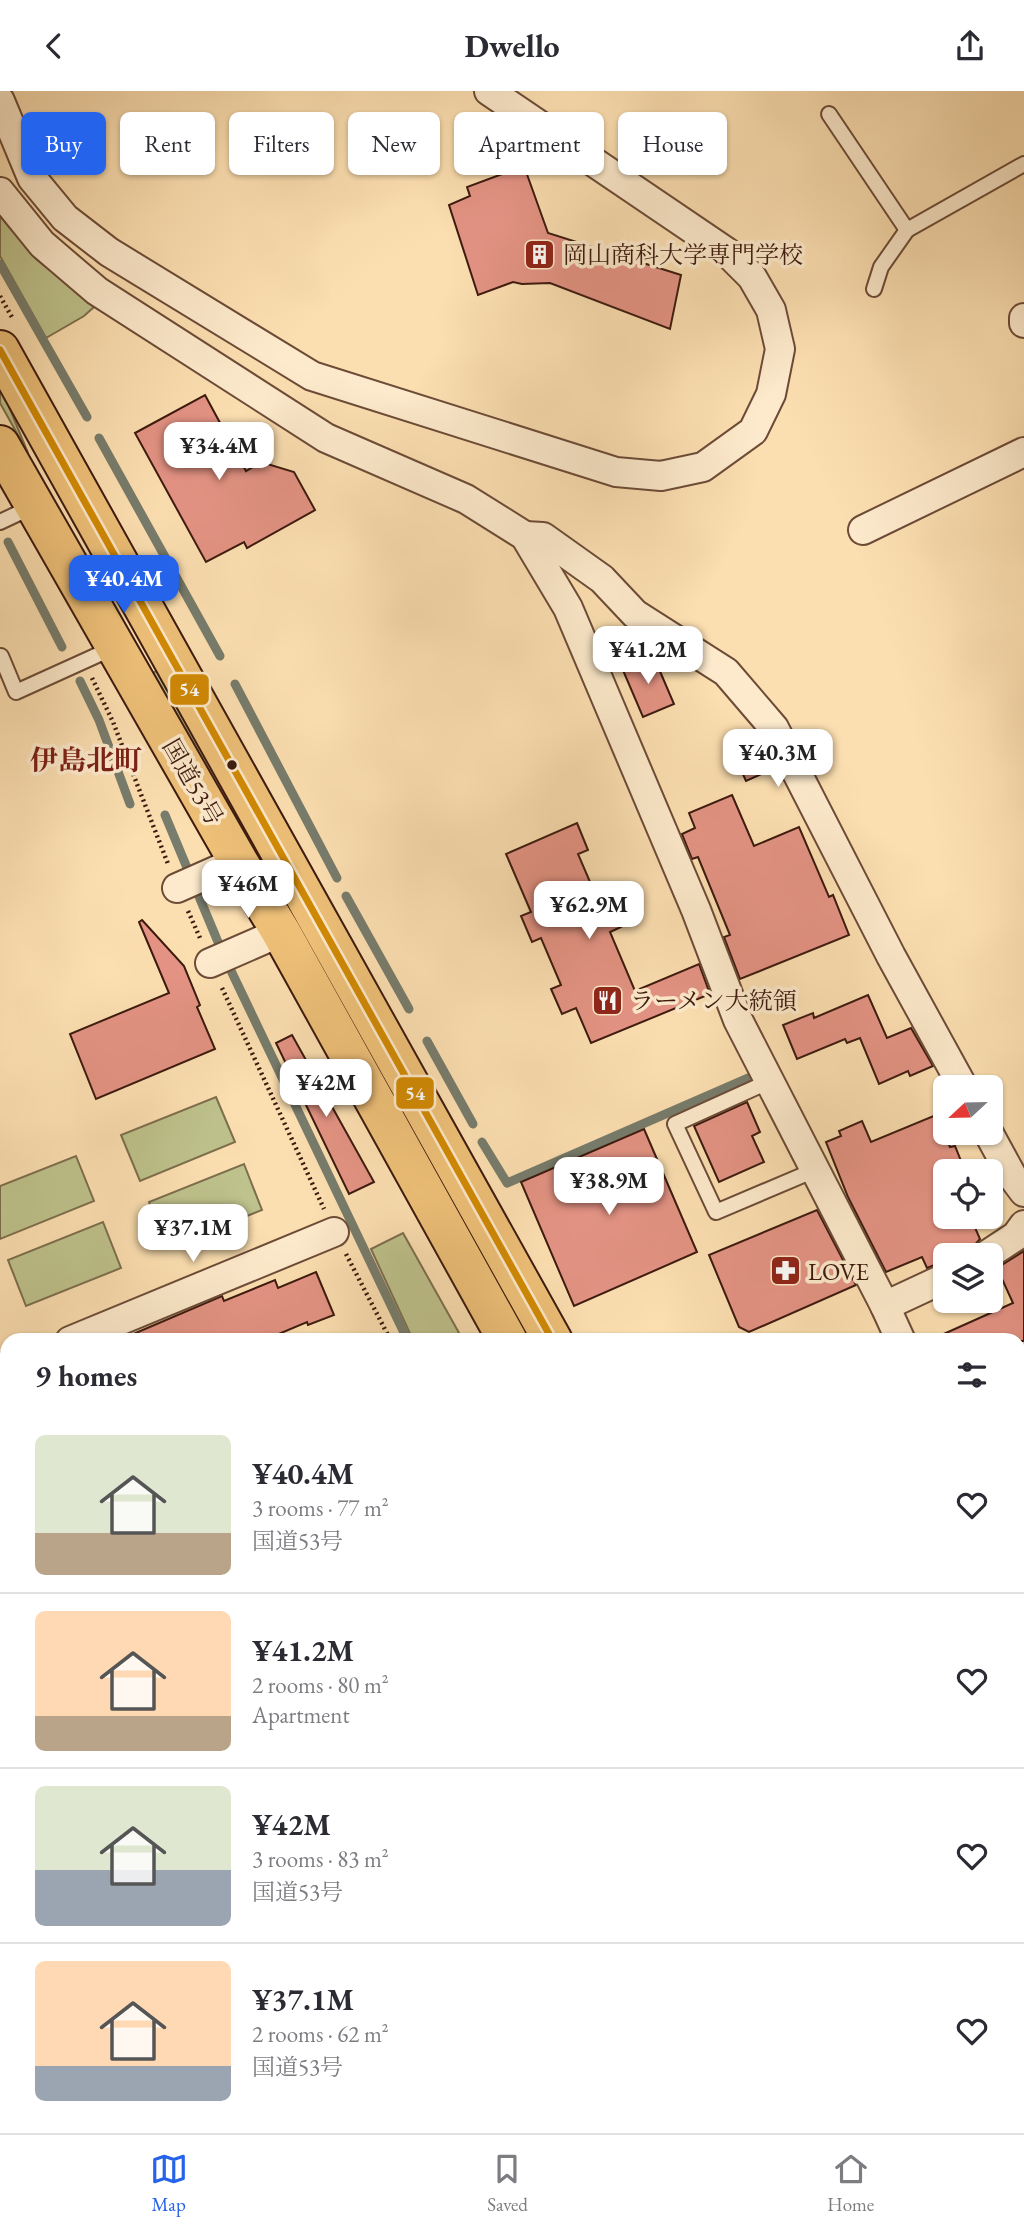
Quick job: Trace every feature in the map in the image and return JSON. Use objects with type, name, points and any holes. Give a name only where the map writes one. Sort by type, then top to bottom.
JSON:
[{"type":"highway","name":"国道53号","points":[[0,350],[549,1333]]},
{"type":"highway","name":"国道53号","points":[[0,445],[34,506],[102,661],[238,860],[281,932],[504,1333]]},
{"type":"street","points":[[0,101],[32,178],[65,218],[109,252],[312,376],[616,472],[661,475],[703,467],[752,431],[771,394],[779,349],[771,310],[752,277],[728,253],[489,91]]},
{"type":"street","points":[[0,192],[42,244],[97,291],[326,438],[466,499],[524,536],[568,608],[696,910],[738,1020],[897,1333]]},
{"type":"street","points":[[863,530],[1024,452]]},
{"type":"street","points":[[524,536],[543,537],[602,579],[635,614],[726,672],[774,729],[891,956],[956,1075]]},
{"type":"street","points":[[102,661],[155,627]]},
{"type":"street","points":[[187,884],[238,860]]},
{"type":"street","points":[[220,958],[281,932]]},
{"type":"street","points":[[995,1145],[1024,1192]]},
{"type":"street","points":[[1003,1245],[1016,1236],[1024,1225]]},
{"type":"street","points":[[89,1333],[334,1232]]},
{"type":"street","points":[[885,1306],[933,1284]]},
{"type":"lane","points":[[829,114],[907,230]]},
{"type":"lane","points":[[874,289],[881,267],[907,230],[1024,164]]},
{"type":"lane","points":[[0,521],[34,506]]},
{"type":"lane","points":[[1,656],[16,692],[102,661]]},
{"type":"lane","points":[[770,1081],[675,1124],[716,1212],[815,1170]]},
{"type":"path","points":[[102,661],[113,722],[220,958],[334,1232],[387,1333]]},
{"type":"green space","points":[[0,216],[36,259],[95,306],[84,316],[46,338],[0,256]]},
{"type":"green space","points":[[0,387],[3,392],[28,453],[0,403]]},
{"type":"green space","points":[[158,670],[528,1333],[520,1333],[153,673]]},
{"type":"green space","points":[[216,1097],[235,1142],[140,1181],[121,1135]]},
{"type":"green space","points":[[76,1156],[94,1201],[0,1239],[0,1186]]},
{"type":"green space","points":[[244,1164],[262,1210],[167,1248],[149,1202]]},
{"type":"green space","points":[[103,1222],[121,1268],[26,1306],[8,1260]]},
{"type":"green space","points":[[403,1233],[459,1333],[410,1333],[371,1249]]},
{"type":"building","name":"岡山商科大学専門学校","points":[[500,175],[527,175],[548,233],[681,275],[670,329],[550,283],[513,282],[478,295],[449,205],[470,196],[467,187]]},
{"type":"building","points":[[205,395],[246,471],[261,462],[294,472],[315,510],[247,548],[244,542],[206,562],[135,433]]},
{"type":"building","points":[[653,655],[674,704],[643,717],[622,668]]},
{"type":"building","points":[[758,752],[766,772],[746,781],[737,761]]},
{"type":"building","points":[[732,795],[754,846],[799,827],[829,897],[833,895],[849,935],[740,979],[724,937],[730,935],[698,857],[692,859],[682,834],[695,828],[689,813]]},
{"type":"building","points":[[577,823],[588,850],[578,854],[599,903],[609,899],[621,927],[610,932],[635,991],[699,964],[710,994],[591,1043],[576,1008],[562,1014],[551,989],[561,985],[541,938],[532,942],[521,916],[531,912],[506,854]]},
{"type":"building","points":[[142,920],[184,966],[200,1005],[197,1007],[215,1049],[96,1099],[70,1034],[169,993],[139,922]]},
{"type":"building","points":[[868,995],[887,1038],[911,1028],[933,1066],[910,1076],[908,1071],[879,1084],[860,1038],[847,1043],[845,1039],[797,1059],[783,1025],[813,1013],[814,1018]]},
{"type":"building","points":[[292,1035],[374,1182],[349,1194],[276,1043]]},
{"type":"building","points":[[747,1102],[760,1132],[752,1136],[764,1162],[719,1182],[694,1126]]},
{"type":"building","points":[[933,1116],[933,1145],[955,1146],[960,1159],[933,1159],[933,1229],[976,1229],[980,1239],[976,1243],[933,1243],[933,1266],[927,1268],[922,1257],[886,1272],[848,1197],[826,1142],[841,1136],[839,1131],[862,1121],[871,1142]]},
{"type":"building","points":[[644,1129],[697,1252],[574,1306],[521,1182]]},
{"type":"building","points":[[817,1210],[856,1285],[749,1332],[739,1327],[709,1255]]},
{"type":"building","points":[[1024,1251],[1024,1333],[946,1333],[991,1313],[1003,1313],[1003,1307],[1013,1303],[1003,1281],[1003,1264]]},
{"type":"building","points":[[316,1272],[334,1315],[281,1333],[136,1333],[222,1296],[224,1301],[275,1280],[278,1288]]},
{"type":"waterway","points":[[0,264],[87,417]]},
{"type":"waterway","points":[[99,438],[220,656]]},
{"type":"waterway","points":[[8,542],[62,647]]},
{"type":"waterway","points":[[80,681],[99,720],[130,804]]},
{"type":"waterway","points":[[235,684],[337,878]]},
{"type":"waterway","points":[[165,815],[223,954],[404,1333]]},
{"type":"waterway","points":[[346,896],[409,1009]]},
{"type":"waterway","points":[[427,1041],[473,1124]]},
{"type":"waterway","points":[[482,1142],[507,1183],[757,1074]]},
{"type":"transit line","name":"54","points":[[0,350],[549,1333]]},
{"type":"place","name":"岡山商科大学専門学校","points":[[540,254]]},
{"type":"place","name":"ラーメン大統領","points":[[607,1000]]},
{"type":"place","name":"LOVE","points":[[785,1271]]},
{"type":"district","name":"伊島北町","points":[[86,760]]}]
